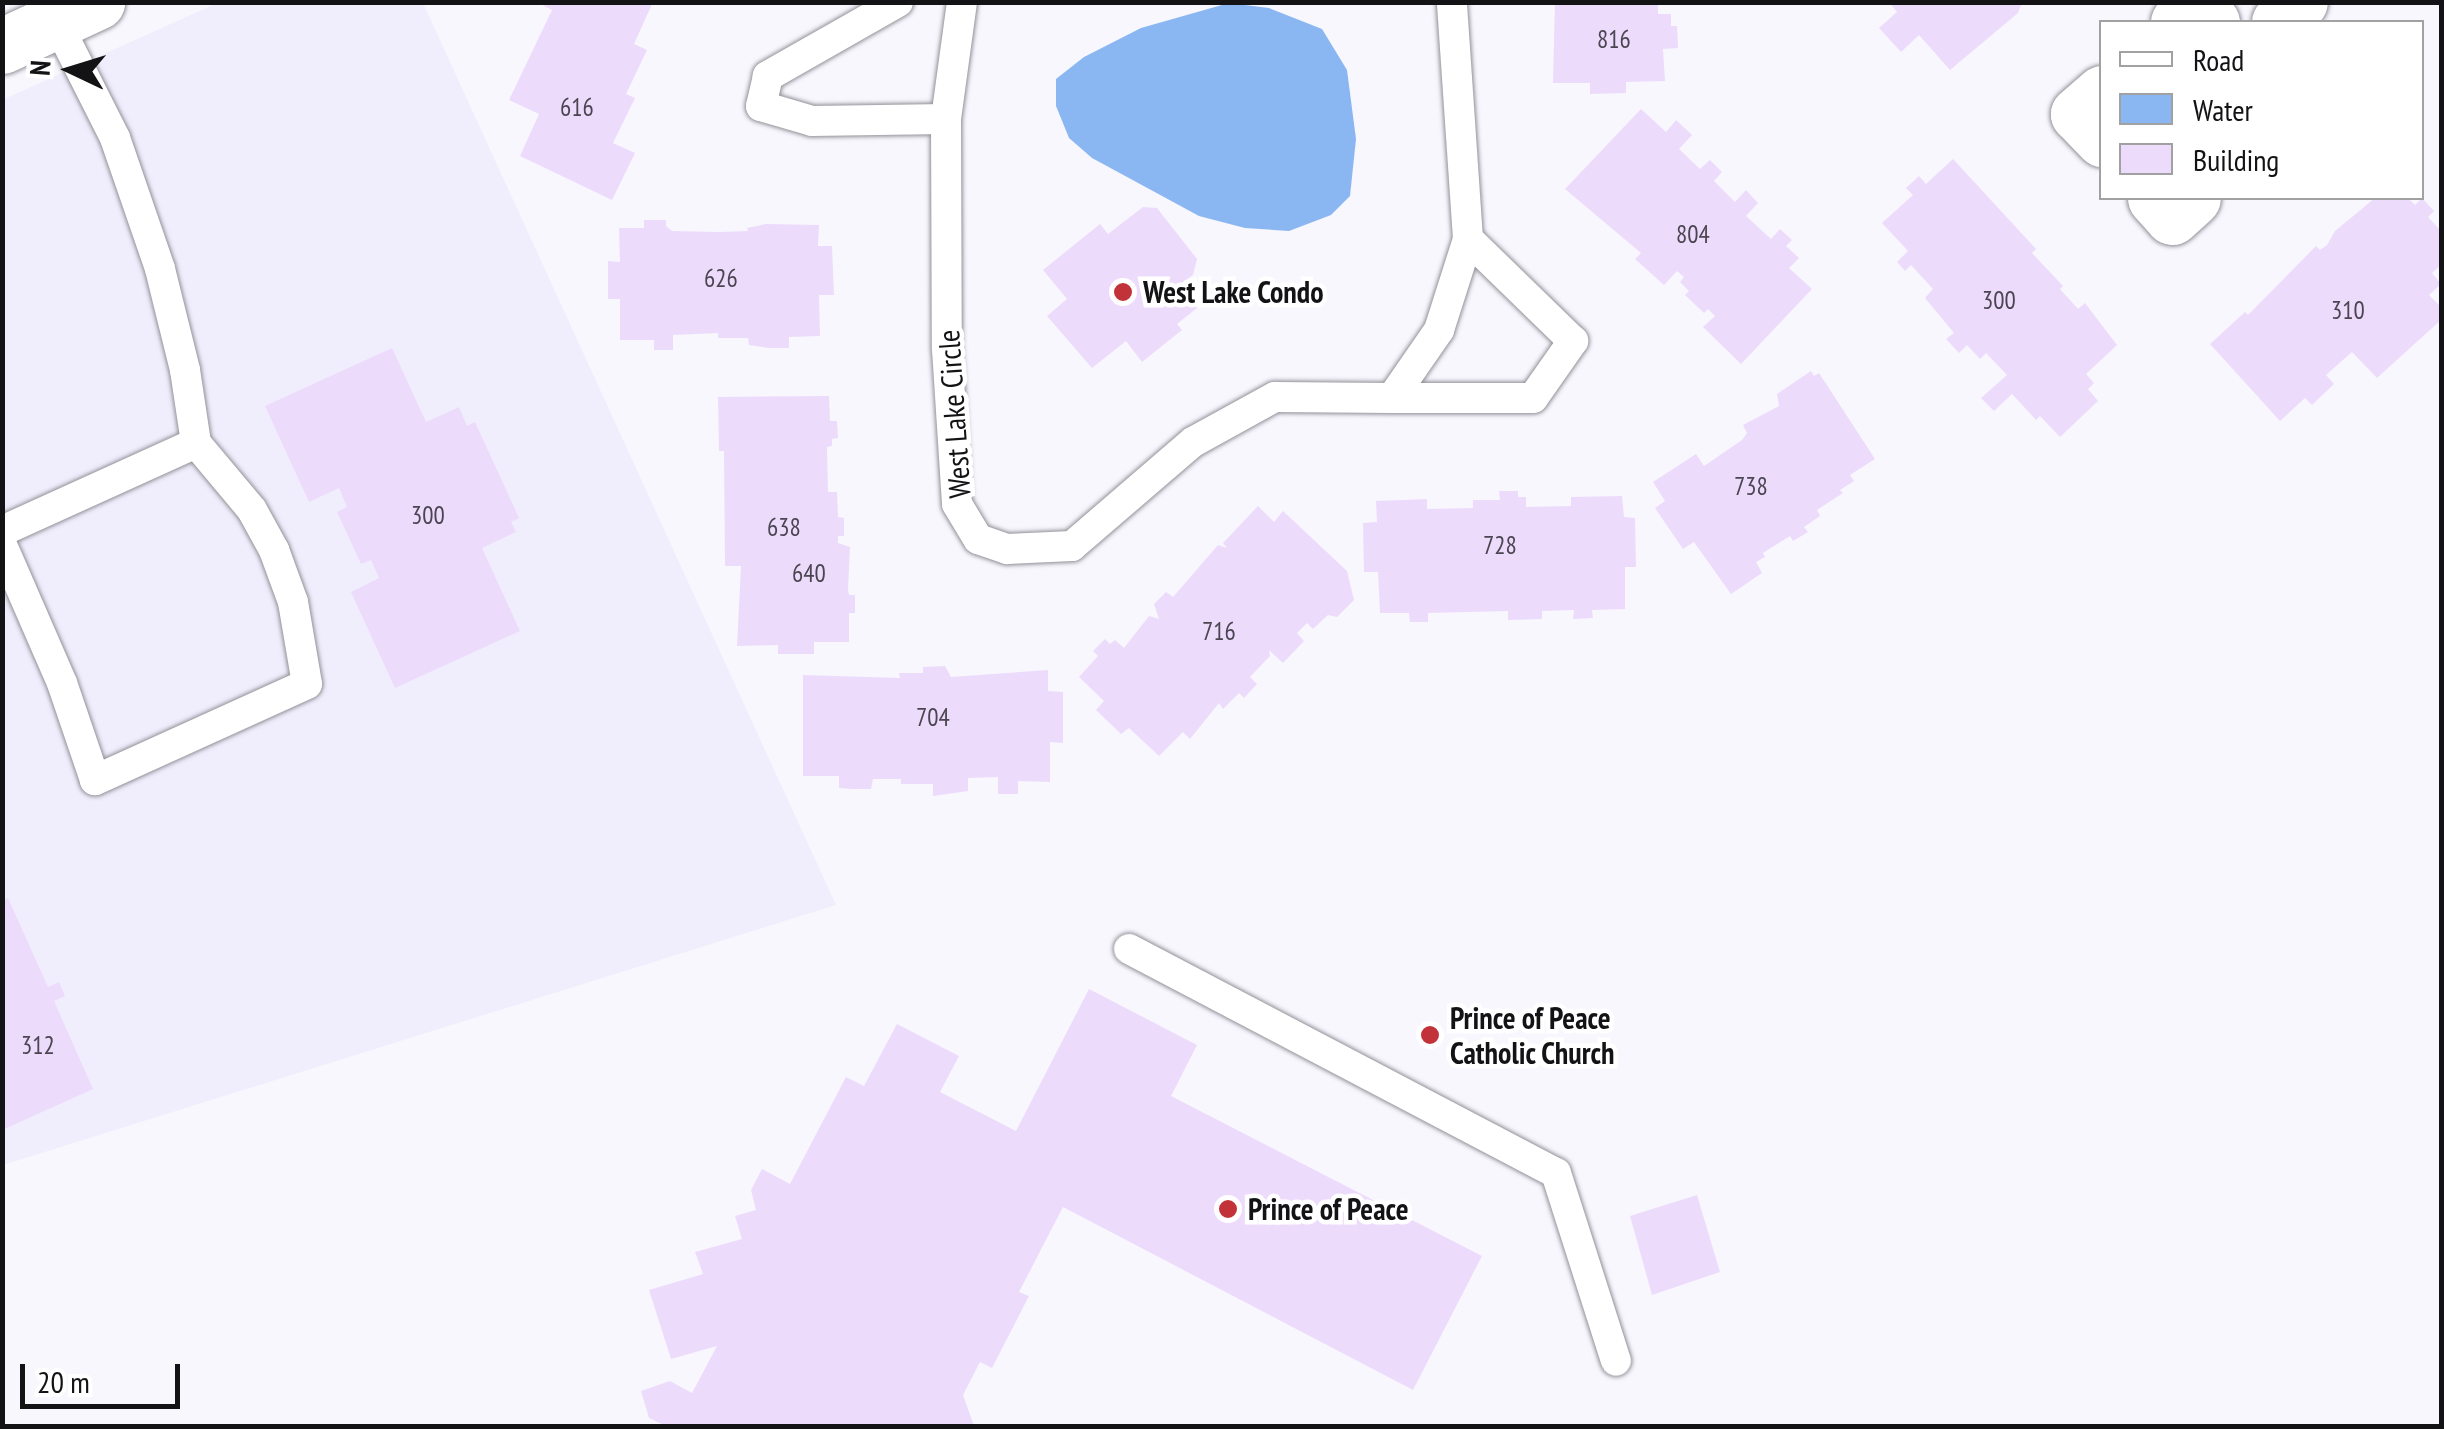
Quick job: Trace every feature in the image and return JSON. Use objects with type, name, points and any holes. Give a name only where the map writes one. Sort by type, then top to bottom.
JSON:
[{"type":"street","points":[[2281,20],[2300,2]]},
{"type":"street","points":[[2180,20],[2197,6],[2210,20]]},
{"type":"street","points":[[2,46],[77,12]]},
{"type":"street","points":[[2099,95],[2078,114],[2099,136]]},
{"type":"street","points":[[2157,200],[2172,216],[2191,200]]},
{"type":"lane","points":[[898,2],[768,76],[761,106],[812,121],[946,119]]},
{"type":"lane","name":"West Lake Circle","points":[[962,2],[946,119],[947,349],[956,504],[978,540],[1008,549],[1072,546],[1193,442],[1276,397],[1534,398],[1573,341],[1468,239]]},
{"type":"lane","points":[[1392,398],[1439,330],[1468,239],[1452,2]]},
{"type":"lane","points":[[2,545],[62,683],[94,780],[307,684],[293,602],[274,550],[252,510],[196,443],[185,370],[160,270],[114,138],[77,12]]},
{"type":"lane","points":[[2,531],[196,443]]},
{"type":"lane","points":[[1130,949],[1556,1172],[1616,1361]]},
{"type":"shaded area","points":[[217,3],[423,3],[836,905],[3,1165],[2,100]]},
{"type":"water","points":[[1229,3],[1269,8],[1322,29],[1347,70],[1356,139],[1350,196],[1331,215],[1289,231],[1245,228],[1199,216],[1092,158],[1069,138],[1056,106],[1056,79],[1084,57],[1141,28]]},
{"type":"building","points":[[537,2],[653,2],[634,44],[647,50],[626,94],[635,98],[613,143],[635,153],[612,200],[520,156],[539,114],[509,100],[552,10]]},
{"type":"building","points":[[1555,2],[1658,2],[1658,14],[1671,14],[1671,26],[1677,26],[1678,48],[1663,49],[1665,81],[1626,82],[1626,93],[1590,94],[1590,83],[1553,83]]},
{"type":"building","points":[[1889,2],[2022,2],[2018,13],[1950,70],[1919,35],[1901,52],[1879,28],[1897,12]]},
{"type":"building","points":[[1641,109],[1666,132],[1676,120],[1692,135],[1679,149],[1700,169],[1710,160],[1722,172],[1714,181],[1735,202],[1746,190],[1758,203],[1746,216],[1771,239],[1780,229],[1792,240],[1786,246],[1799,258],[1789,268],[1812,289],[1741,364],[1703,327],[1715,316],[1708,309],[1704,313],[1685,295],[1689,291],[1680,282],[1684,277],[1677,271],[1664,285],[1635,259],[1641,253],[1565,189]]},
{"type":"building","points":[[1953,159],[2036,249],[2032,253],[2063,286],[2060,289],[2078,309],[2085,303],[2117,345],[2086,374],[2094,383],[2088,389],[2098,401],[2060,437],[2040,416],[2036,420],[2012,394],[1994,411],[1981,398],[2007,375],[1986,353],[1980,359],[1967,345],[1959,353],[1946,339],[1954,333],[1925,298],[1933,289],[1911,265],[1905,271],[1897,262],[1908,251],[1882,223],[1913,195],[1906,188],[1919,176],[1926,184]]},
{"type":"building","points":[[2373,200],[2410,200],[2415,205],[2424,200],[2434,211],[2428,217],[2442,232],[2442,264],[2432,273],[2441,284],[2429,295],[2442,308],[2442,319],[2377,378],[2352,352],[2326,375],[2334,384],[2312,405],[2305,398],[2280,421],[2210,344],[2245,312],[2248,315],[2316,246],[2320,250],[2327,245],[2335,231]]},
{"type":"building","name":"West Lake Condo","points":[[1143,207],[1157,208],[1197,259],[1193,275],[1179,285],[1197,308],[1177,324],[1182,330],[1142,362],[1126,341],[1092,368],[1047,316],[1067,299],[1043,270],[1100,224],[1108,234]]},
{"type":"building","points":[[644,220],[666,220],[672,231],[748,231],[747,228],[766,224],[819,225],[818,246],[832,246],[834,295],[819,295],[820,336],[789,337],[789,348],[749,345],[748,338],[718,338],[718,333],[673,335],[673,350],[654,350],[654,340],[620,340],[620,299],[608,299],[608,261],[620,262],[619,228],[644,228]]},
{"type":"building","points":[[392,348],[426,422],[459,407],[467,426],[475,422],[519,518],[511,522],[516,532],[482,548],[520,631],[395,688],[351,592],[379,578],[371,560],[361,564],[337,512],[347,507],[339,488],[309,502],[265,406]]},
{"type":"building","points":[[1811,371],[1814,376],[1819,373],[1875,459],[1850,475],[1854,481],[1840,490],[1843,493],[1817,510],[1820,516],[1804,527],[1808,532],[1793,541],[1790,536],[1763,553],[1765,557],[1756,562],[1762,573],[1731,594],[1694,542],[1683,549],[1655,508],[1665,501],[1653,482],[1696,454],[1704,466],[1742,440],[1747,433],[1743,425],[1779,406],[1777,394]]},
{"type":"building","points":[[829,396],[830,421],[837,421],[838,438],[832,439],[832,446],[827,447],[828,492],[837,492],[838,517],[844,518],[844,536],[838,536],[838,543],[850,547],[848,590],[849,595],[855,595],[855,613],[849,613],[849,642],[814,642],[814,654],[778,654],[778,645],[737,646],[741,566],[725,566],[724,451],[719,451],[718,397]]},
{"type":"building","points":[[1499,491],[1518,491],[1518,497],[1526,497],[1526,507],[1571,506],[1571,497],[1622,496],[1624,517],[1635,518],[1636,567],[1625,567],[1625,609],[1592,610],[1593,618],[1573,619],[1574,610],[1542,611],[1542,619],[1508,620],[1508,611],[1428,613],[1428,622],[1410,622],[1409,613],[1380,613],[1378,572],[1364,572],[1363,523],[1377,522],[1376,501],[1427,499],[1427,509],[1473,508],[1473,500],[1500,500]]},
{"type":"building","points":[[1258,506],[1274,522],[1283,511],[1347,571],[1354,600],[1337,617],[1328,615],[1313,629],[1307,623],[1297,633],[1304,641],[1283,663],[1269,650],[1270,656],[1250,677],[1257,684],[1244,698],[1239,693],[1223,709],[1219,703],[1190,739],[1183,732],[1159,756],[1129,728],[1121,734],[1096,710],[1104,701],[1079,677],[1098,656],[1093,651],[1105,639],[1110,644],[1115,640],[1124,648],[1149,616],[1159,619],[1154,604],[1166,592],[1173,597],[1218,545],[1227,548],[1223,543]]},
{"type":"building","points":[[945,666],[951,677],[1048,670],[1048,691],[1063,692],[1063,743],[1050,742],[1050,782],[1018,781],[1018,794],[998,794],[998,777],[968,778],[968,791],[933,796],[933,784],[901,784],[901,779],[873,779],[871,789],[852,789],[839,788],[839,776],[803,776],[803,675],[900,678],[899,673],[923,673],[923,667]]},
{"type":"building","points":[[8,898],[48,987],[59,982],[65,996],[54,1001],[93,1089],[2,1130],[2,901]]},
{"type":"building","name":"Prince of Peace","points":[[1089,989],[1197,1045],[1171,1096],[1482,1256],[1413,1390],[1063,1207],[1019,1292],[1029,1296],[992,1368],[980,1362],[963,1395],[974,1426],[666,1426],[649,1418],[641,1391],[670,1381],[692,1393],[717,1346],[671,1359],[649,1290],[703,1274],[695,1252],[742,1239],[735,1216],[756,1210],[751,1190],[762,1169],[790,1184],[846,1077],[864,1086],[897,1024],[959,1056],[940,1092],[1016,1131]]},
{"type":"building","points":[[1697,1195],[1720,1272],[1652,1295],[1630,1216]]},
{"type":"place","name":"West Lake Condo","points":[[1123,292]]},
{"type":"place","name":"Prince of Peace Catholic Church","points":[[1430,1035]]},
{"type":"place","name":"Prince of Peace","points":[[1228,1209]]}]
